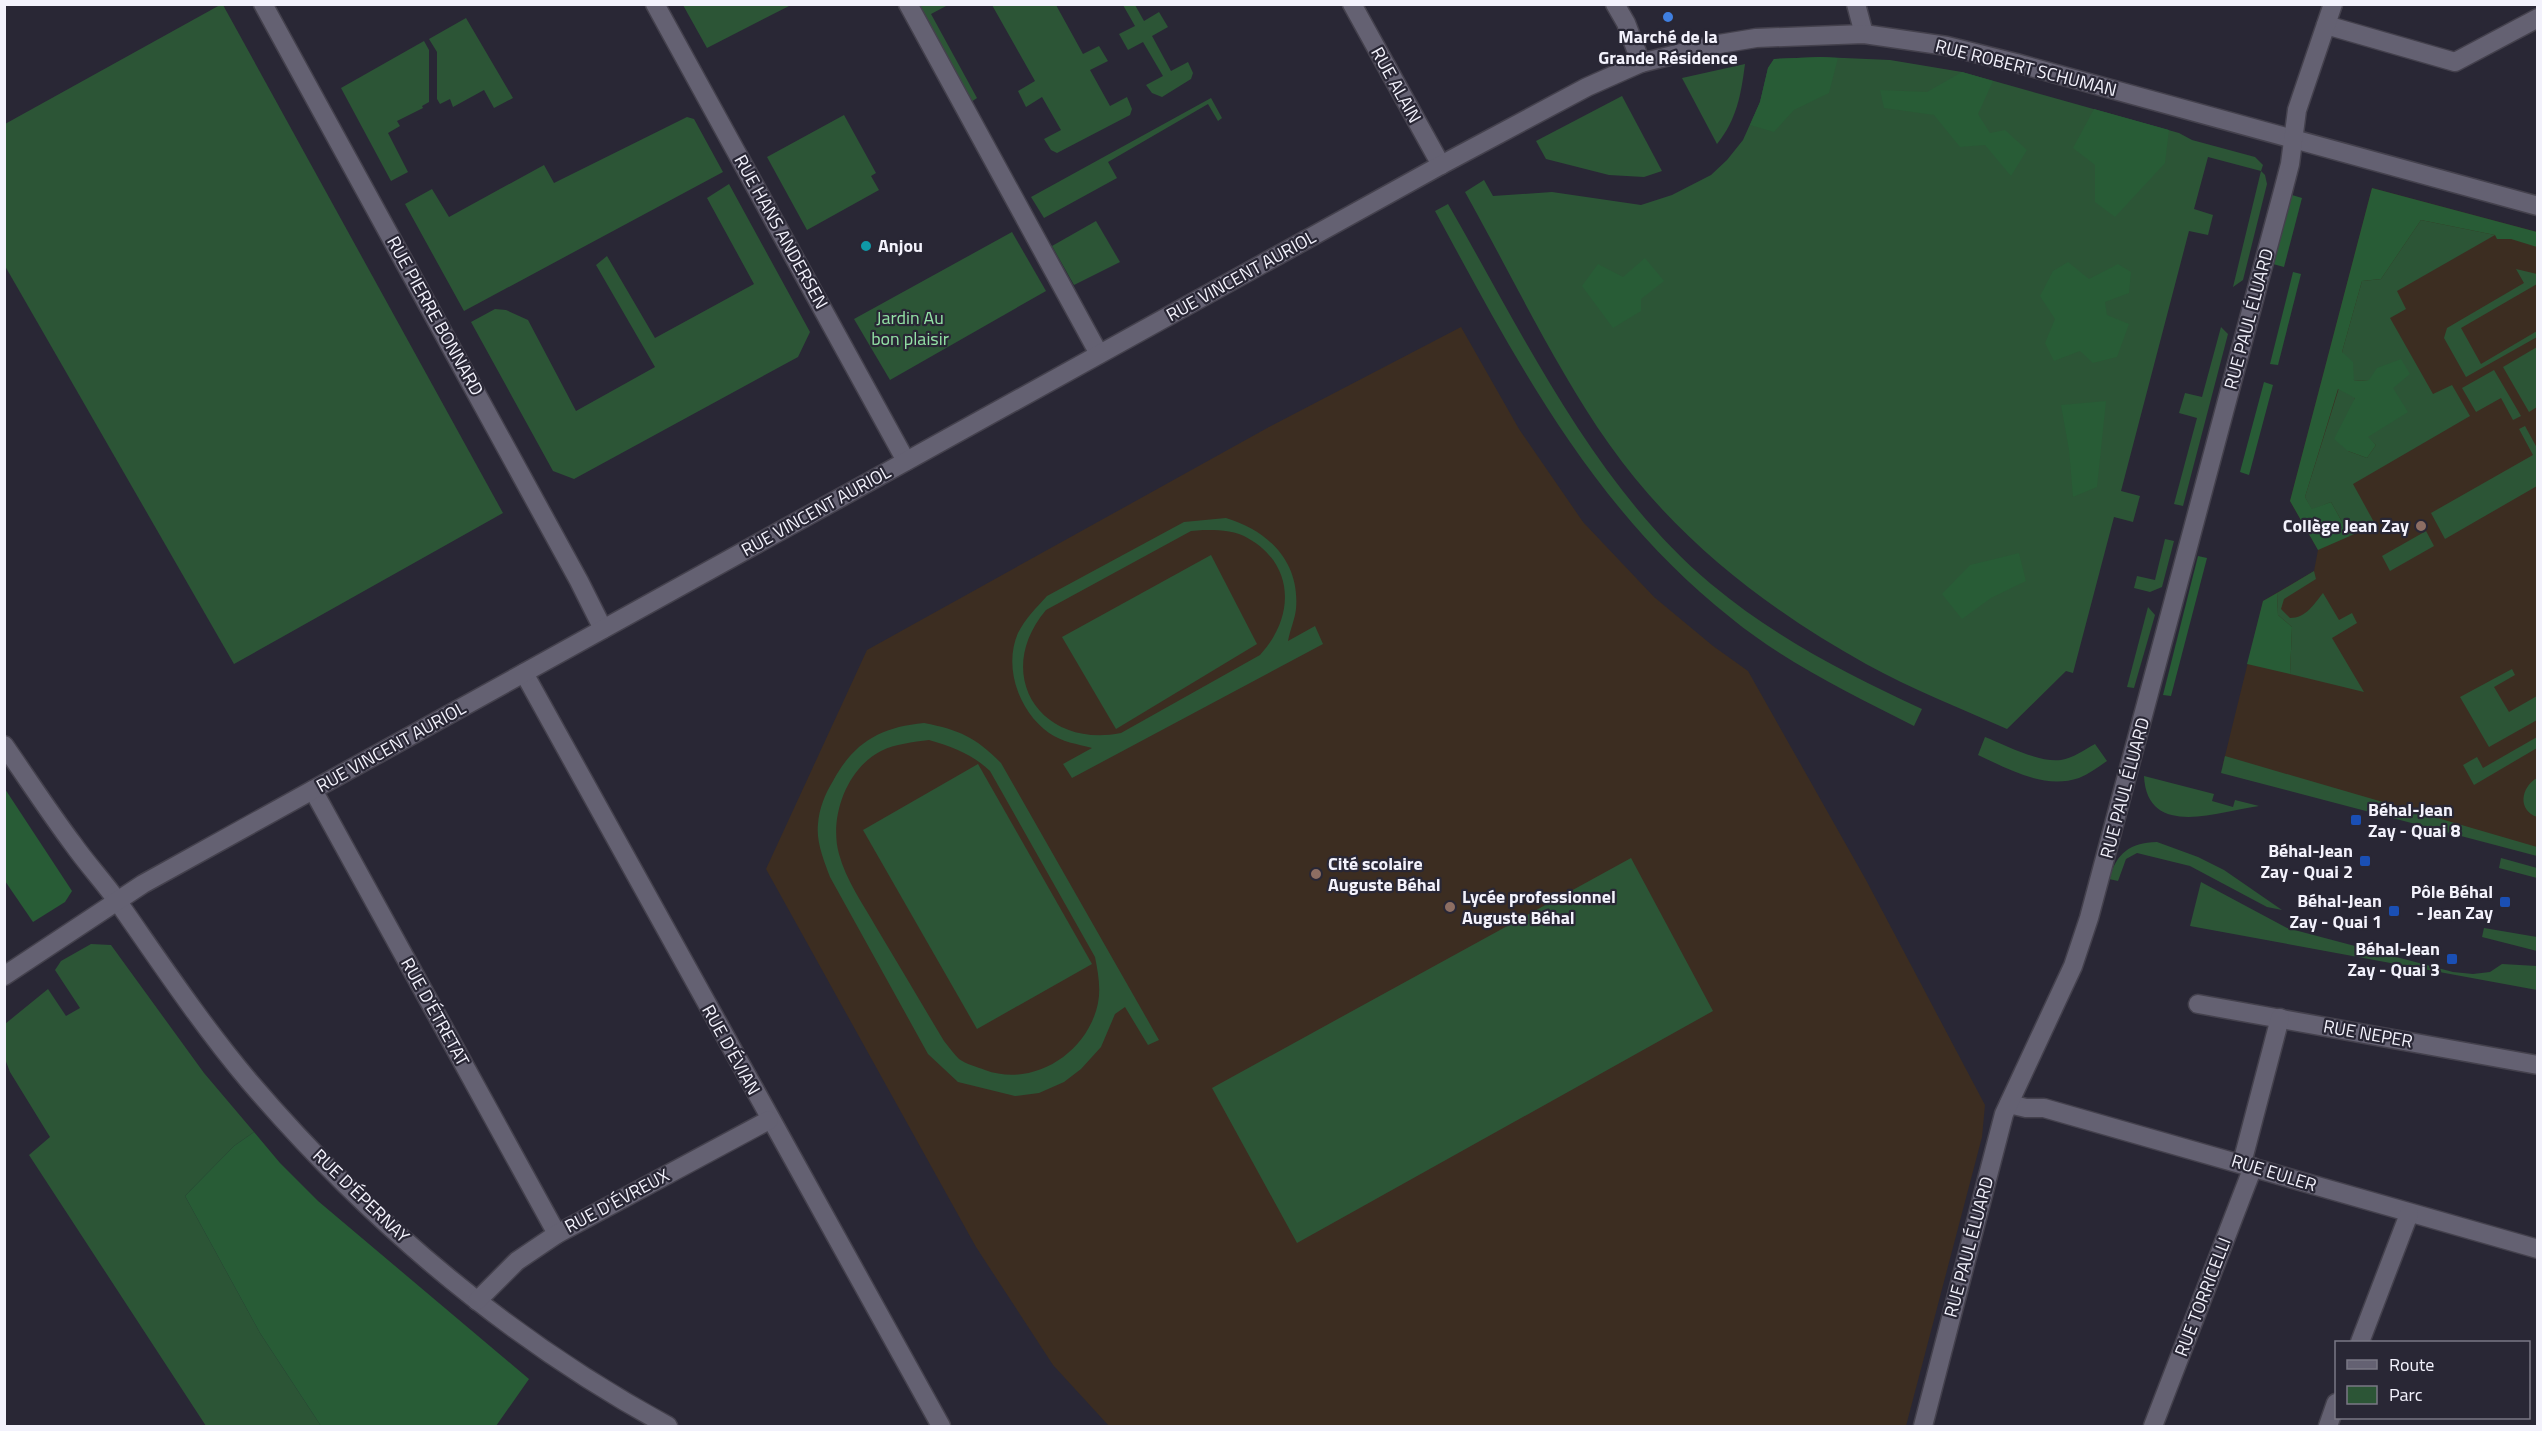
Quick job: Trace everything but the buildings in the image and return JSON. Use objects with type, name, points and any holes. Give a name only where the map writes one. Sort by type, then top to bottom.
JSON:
[{"type":"street","name":"RUE PIERRE BONNARD","points":[[263,4],[579,581],[603,630]]},
{"type":"street","name":"RUE HANS ANDERSEN","points":[[655,4],[906,460]]},
{"type":"street","points":[[908,4],[1099,354]]},
{"type":"street","name":"RUE ALAIN","points":[[1352,4],[1441,165]]},
{"type":"street","points":[[1615,4],[1626,23],[1641,63]]},
{"type":"street","points":[[1856,4],[1864,34]]},
{"type":"street","name":"RUE PAUL ÉLUARD","points":[[1923,1426],[2004,1114],[2073,966],[2089,918],[2283,191],[2297,110],[2333,4]]},
{"type":"street","points":[[2326,25],[2455,62],[2538,18]]},
{"type":"street","name":"RUE ROBERT SCHUMAN","points":[[1516,124],[1641,63],[1713,45],[1756,38],[1864,34],[1947,46],[2016,63],[2538,206]]},
{"type":"street","name":"RUE VINCENT AURIOL","points":[[4,976],[89,921],[116,900],[906,460],[1516,124]]},
{"type":"street","name":"RUE D'ÉVIAN","points":[[524,673],[941,1426]]},
{"type":"street","name":"RUE D'ÉPERNAY","points":[[4,745],[72,843],[116,900],[212,1035],[250,1082],[343,1182],[406,1241],[477,1301],[551,1356],[611,1395],[668,1426]]},
{"type":"street","name":"RUE D'ÉTRETAT","points":[[313,790],[557,1234]]},
{"type":"street","name":"RUE NEPER","points":[[2198,1004],[2538,1065]]},
{"type":"street","name":"RUE TORRICELLI","points":[[2153,1426],[2248,1165],[2280,1018]]},
{"type":"street","name":"RUE EULER","points":[[2009,1104],[2026,1108],[2044,1108],[2538,1249]]},
{"type":"street","name":"RUE D'ÉVREUX","points":[[477,1301],[517,1261],[557,1234],[770,1120]]},
{"type":"street","points":[[2360,1341],[2409,1214]]},
{"type":"street","points":[[2328,1426],[2335,1408]]},
{"type":"shaded area","name":"Collège Jean Zay","points":[[2372,188],[2537,232],[2537,852],[2223,764],[2263,601],[2314,571],[2318,550],[2290,501]]},
{"type":"shaded area","name":"Cité scolaire Auguste Béhal","points":[[1461,327],[1519,429],[1583,522],[1654,597],[1713,646],[1748,671],[1866,880],[1985,1105],[1982,1137],[1906,1426],[1109,1426],[1053,1365],[976,1247],[766,869],[867,650],[1269,427]]},
{"type":"green space","points":[[223,5],[503,513],[234,664],[5,266],[5,124]]},
{"type":"green space","points":[[683,5],[791,5],[707,48]]},
{"type":"green space","points":[[919,5],[948,5],[931,14],[977,98],[971,102]]},
{"type":"green space","points":[[992,5],[1056,5],[1083,54],[1099,46],[1108,61],[1090,70],[1110,106],[1127,97],[1132,109],[1130,115],[1057,153],[1051,150],[1044,139],[1061,130],[1042,97],[1026,107],[1018,91],[1035,81]]},
{"type":"green space","points":[[1123,5],[1135,5],[1144,21],[1159,12],[1168,27],[1152,36],[1171,71],[1188,62],[1193,73],[1191,79],[1162,97],[1152,93],[1146,85],[1163,76],[1143,42],[1128,50],[1119,34],[1135,26]]},
{"type":"green space","points":[[466,18],[513,98],[494,108],[484,90],[453,107],[450,99],[440,104],[437,99],[437,52],[429,39]]},
{"type":"green space","points":[[424,41],[429,50],[429,102],[422,106],[423,108],[397,121],[400,126],[388,133],[408,172],[391,181],[341,88]]},
{"type":"green space","points":[[1821,57],[1890,60],[1962,72],[2179,133],[2192,140],[2255,157],[2263,165],[2261,171],[2208,157],[2194,209],[2213,215],[2208,235],[2189,231],[2121,491],[2140,496],[2133,522],[2114,517],[2073,673],[2066,671],[2007,729],[1900,682],[1829,643],[1759,595],[1693,540],[1635,478],[1589,414],[1552,352],[1465,192],[1484,180],[1493,196],[1552,192],[1641,205],[1672,195],[1711,175],[1743,140],[1760,102],[1768,68],[1774,59]]},
{"type":"green space","points":[[1838,58],[1829,93],[1794,110],[1774,132],[1750,125],[1760,102],[1768,68],[1774,59]]},
{"type":"green space","points":[[1745,64],[1734,116],[1717,144],[1682,78]]},
{"type":"green space","points":[[1962,72],[1993,81],[1978,114],[1990,133],[2005,130],[2027,150],[2011,176],[1985,145],[1960,147],[1934,115],[1884,108],[1880,90],[1927,92]]},
{"type":"green space","points":[[1622,96],[1662,171],[1644,177],[1609,175],[1546,159],[1536,141]]},
{"type":"green space","points":[[1211,98],[1222,118],[1218,121],[1208,104],[1108,162],[1117,178],[1044,218],[1031,197]]},
{"type":"green space","points":[[2094,109],[2169,130],[2165,163],[2115,217],[2095,202],[2095,165],[2073,148]]},
{"type":"green space","points":[[844,115],[876,173],[871,176],[879,190],[807,230],[767,157]]},
{"type":"green space","points":[[687,117],[694,119],[723,172],[464,311],[405,204],[432,189],[449,217],[544,165],[554,183]]},
{"type":"green space","points":[[2261,171],[2265,175],[2267,184],[2243,280],[2233,287]]},
{"type":"green space","points":[[729,184],[810,332],[798,357],[574,479],[553,471],[471,322],[495,309],[506,310],[528,320],[576,411],[655,367],[596,265],[607,256],[655,338],[754,284],[707,198]]},
{"type":"green space","points":[[2372,188],[2537,232],[2537,247],[2511,239],[2497,239],[2495,235],[2421,220],[2381,279],[2362,281],[2342,352],[2353,362],[2354,381],[2369,380],[2377,368],[2401,359],[2410,374],[2393,388],[2408,412],[2368,437],[2376,445],[2367,458],[2348,451],[2334,439],[2355,398],[2338,389],[2305,497],[2312,509],[2331,502],[2350,536],[2318,550],[2290,501]]},
{"type":"green space","points":[[2292,195],[2302,198],[2284,267],[2273,264]]},
{"type":"green space","points":[[1448,204],[1533,356],[1564,406],[1596,455],[1631,502],[1669,545],[1711,584],[1786,638],[1812,654],[1922,709],[1914,726],[1796,664],[1752,634],[1682,575],[1638,530],[1598,481],[1562,430],[1496,323],[1435,211]]},
{"type":"green space","points":[[2421,220],[2495,235],[2397,291],[2406,309],[2390,318],[2433,394],[2452,385],[2470,416],[2353,484],[2375,524],[2350,536],[2331,502],[2312,510],[2305,497],[2339,388],[2355,397],[2348,451],[2367,458],[2376,445],[2367,437],[2369,380],[2354,381],[2342,352],[2362,281],[2381,279]]},
{"type":"green space","points":[[1096,221],[1120,262],[1074,285],[1052,246]]},
{"type":"green space","name":"Jardin Au bon plaisir","points":[[1012,232],[1046,291],[890,380],[854,319]]},
{"type":"green space","points":[[1645,258],[1664,281],[1641,299],[1641,311],[1613,328],[1582,286],[1598,264],[1623,277]]},
{"type":"green space","points":[[2068,262],[2089,279],[2118,264],[2131,272],[2129,293],[2105,302],[2107,315],[2129,324],[2117,357],[2093,363],[2080,351],[2054,361],[2045,343],[2055,319],[2040,296],[2053,271]]},
{"type":"green space","points":[[2516,269],[2537,274],[2537,284],[2461,328],[2481,364],[2537,331],[2537,337],[2466,377],[2444,338],[2447,328],[2524,283]]},
{"type":"green space","points":[[2293,272],[2301,274],[2278,365],[2270,364]]},
{"type":"green space","points":[[2221,327],[2228,334],[2183,506],[2174,504],[2197,418],[2179,413],[2185,393],[2202,397]]},
{"type":"green space","points":[[2537,347],[2537,407],[2529,412],[2503,367]]},
{"type":"green space","points":[[2494,370],[2521,416],[2513,420],[2501,398],[2476,412],[2462,388]]},
{"type":"green space","points":[[2264,382],[2273,385],[2249,475],[2240,472]]},
{"type":"green space","points":[[2106,401],[2097,487],[2073,497],[2069,450],[2061,405]]},
{"type":"green space","points":[[2525,426],[2537,448],[2537,486],[2445,539],[2431,513],[2533,455],[2519,429]]},
{"type":"green space","points":[[1226,518],[1256,531],[1268,540],[1287,563],[1296,592],[1296,609],[1288,641],[1315,626],[1323,644],[1072,778],[1063,764],[1092,748],[1054,736],[1038,724],[1029,713],[1022,701],[1013,674],[1012,660],[1018,633],[1027,618],[1047,596],[1184,522]],"holes":[[[1191,531],[1229,531],[1244,536],[1261,547],[1273,560],[1281,575],[1285,591],[1280,624],[1272,640],[1260,655],[1121,733],[1092,735],[1068,730],[1047,718],[1033,702],[1025,681],[1024,658],[1030,634],[1046,610]]]},
{"type":"green space","points":[[2426,531],[2434,546],[2390,571],[2382,556]]},
{"type":"green space","points":[[2165,539],[2174,541],[2162,587],[2150,592],[2134,588],[2137,576],[2155,580]]},
{"type":"green space","points":[[2019,553],[2026,581],[1991,598],[1962,619],[1942,594],[1970,565]]},
{"type":"green space","points":[[1211,555],[1257,644],[1116,729],[1062,637]]},
{"type":"green space","points":[[2198,556],[2207,558],[2171,696],[2163,695]]},
{"type":"green space","points":[[2314,571],[2316,579],[2284,599],[2281,609],[2290,618],[2301,616],[2323,593],[2339,620],[2352,613],[2357,623],[2332,638],[2364,692],[2290,674],[2292,627],[2278,615],[2277,593]]},
{"type":"green space","points":[[2277,593],[2278,615],[2292,627],[2290,674],[2247,664],[2263,601]]},
{"type":"green space","points":[[2148,607],[2155,615],[2134,688],[2127,687]]},
{"type":"green space","points":[[2512,669],[2515,675],[2494,687],[2509,712],[2537,696],[2537,720],[2489,747],[2460,697]]},
{"type":"green space","points":[[924,723],[957,732],[975,741],[1001,763],[1159,1040],[1148,1045],[1125,1007],[1115,1014],[1101,1047],[1081,1069],[1064,1082],[1039,1093],[1015,1096],[958,1082],[928,1054],[830,877],[818,838],[820,813],[825,796],[841,767],[870,739],[895,728]],"holes":[[[929,740],[954,748],[990,771],[1095,957],[1099,992],[1092,1021],[1083,1037],[1071,1051],[1056,1062],[1039,1070],[1022,1074],[1003,1074],[985,1070],[957,1057],[944,1041],[860,901],[839,854],[836,840],[839,810],[843,796],[858,770],[881,751]]]},
{"type":"green space","points":[[1985,737],[2022,753],[2052,760],[2070,758],[2095,744],[2107,761],[2079,778],[2066,781],[2040,780],[2014,772],[1978,755]]},
{"type":"green space","points":[[2537,737],[2537,748],[2474,785],[2463,765],[2477,757],[2483,768]]},
{"type":"green space","points":[[2225,756],[2537,847],[2537,856],[2221,773]]},
{"type":"green space","points":[[978,764],[1092,964],[977,1029],[863,830]]},
{"type":"green space","points":[[2144,776],[2214,794],[2212,801],[2233,807],[2235,800],[2259,806],[2206,816],[2171,815],[2158,808],[2148,796]]},
{"type":"green space","points":[[2537,778],[2537,817],[2526,809],[2524,798],[2527,787]]},
{"type":"green space","points":[[5,789],[72,891],[65,902],[33,922],[5,881]]},
{"type":"green space","points":[[2157,842],[2198,857],[2224,870],[2282,910],[2267,907],[2190,866],[2137,853],[2126,859],[2118,881],[2109,879],[2116,862],[2126,851],[2132,847]]},
{"type":"green space","points":[[1631,858],[1713,1011],[1297,1243],[1212,1088]]},
{"type":"green space","points":[[2501,858],[2537,868],[2537,878],[2499,868]]},
{"type":"green space","points":[[2201,882],[2287,928],[2453,972],[2473,974],[2490,972],[2502,964],[2537,966],[2537,990],[2190,926]]},
{"type":"green space","points":[[2484,928],[2537,937],[2537,951],[2482,937]]},
{"type":"green space","points":[[91,944],[111,945],[204,1073],[254,1132],[234,1146],[185,1196],[260,1333],[321,1426],[206,1426],[29,1155],[50,1137],[10,1072],[5,1059],[5,1024],[48,989],[66,1016],[80,1008],[55,970],[61,961]]},
{"type":"green space","points":[[254,1132],[280,1163],[318,1201],[529,1379],[496,1426],[321,1426],[260,1333],[185,1196],[234,1146]]},
{"type":"place","name":"Marché de la Grande Résidence","points":[[1668,17]]},
{"type":"place","name":"Anjou","points":[[866,246]]},
{"type":"place","name":"Collège Jean Zay","points":[[2421,526]]},
{"type":"place","name":"Béhal-Jean Zay - Quai 8","points":[[2356,820]]},
{"type":"place","name":"Béhal-Jean Zay - Quai 2","points":[[2365,861]]},
{"type":"place","name":"Cité scolaire Auguste Béhal","points":[[1316,874]]},
{"type":"place","name":"Pôle Béhal - Jean Zay","points":[[2505,902]]},
{"type":"place","name":"Lycée professionnel Auguste Béhal","points":[[1450,907]]},
{"type":"place","name":"Béhal-Jean Zay - Quai 1","points":[[2394,911]]},
{"type":"place","name":"Béhal-Jean Zay - Quai 3","points":[[2452,959]]}]
